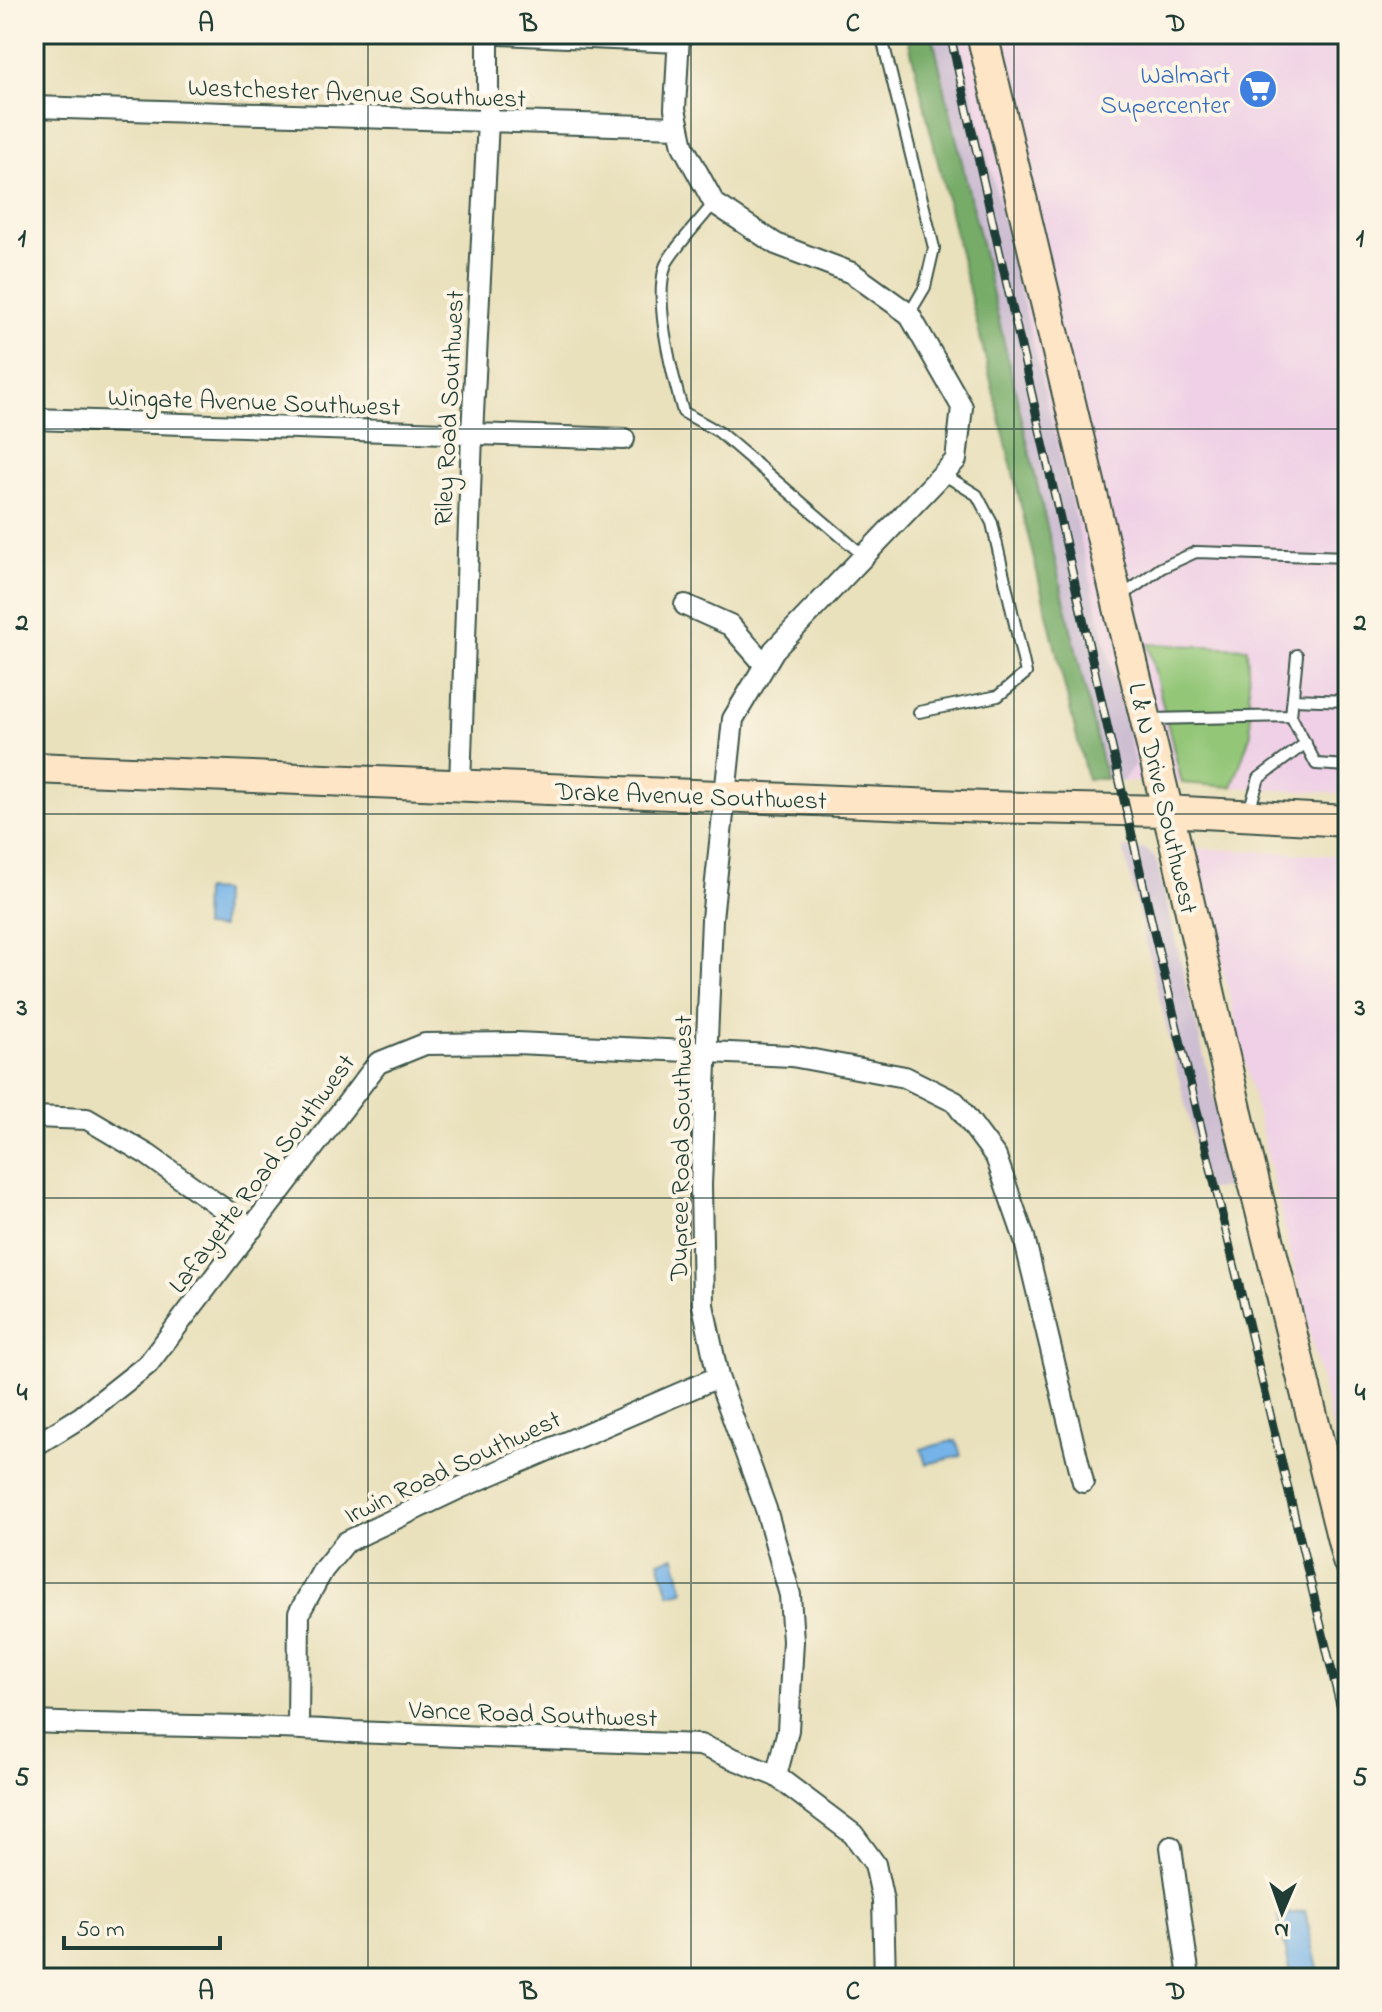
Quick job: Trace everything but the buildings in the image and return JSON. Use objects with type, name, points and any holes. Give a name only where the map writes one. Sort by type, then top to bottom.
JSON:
[{"type":"street","name":"Riley Road Southwest","points":[[460,785],[472,434],[488,121],[488,34]]},
{"type":"street","points":[[501,34],[679,38],[675,109],[683,146],[714,203],[776,244],[852,273],[909,314],[962,407],[956,460],[943,474]]},
{"type":"street","name":"L & N Drive Southwest","points":[[982,34],[1239,1122],[1348,1561]]},
{"type":"street","name":"Westchester Avenue Southwest","points":[[34,107],[679,127]]},
{"type":"street","name":"Wingate Avenue Southwest","points":[[34,419],[624,439]]},
{"type":"street","name":"Dupree Road Southwest","points":[[776,1776],[788,1730],[793,1641],[790,1595],[766,1509],[718,1377],[703,1305],[701,1185],[712,919],[733,719],[774,650],[943,474]]},
{"type":"street","points":[[685,605],[730,625],[765,665]]},
{"type":"street","name":"Drake Avenue Southwest","points":[[34,768],[986,807],[1166,811],[1348,821]]},
{"type":"street","name":"Lafayette Road Southwest","points":[[34,1446],[81,1417],[148,1364],[378,1063],[425,1044],[516,1043],[792,1056],[905,1077],[955,1102],[996,1157],[1024,1237],[1083,1482]]},
{"type":"street","points":[[34,1117],[87,1119],[148,1155],[252,1229]]},
{"type":"street","name":"Irwin Road Southwest","points":[[298,1727],[299,1613],[323,1570],[346,1542],[462,1487],[718,1377]]},
{"type":"street","name":"Vance Road Southwest","points":[[34,1722],[111,1726],[298,1727],[354,1732],[700,1745],[776,1776],[853,1834],[875,1864],[883,1901],[885,1978]]},
{"type":"street","points":[[1171,1847],[1189,1978]]},
{"type":"lane","points":[[881,34],[934,248],[925,287],[909,314]]},
{"type":"lane","points":[[714,203],[665,264],[662,302],[671,371],[683,412],[719,432],[864,556]]},
{"type":"lane","points":[[919,712],[998,696],[1026,673],[992,523],[977,495],[943,474]]},
{"type":"lane","points":[[1117,599],[1161,568],[1196,552],[1348,557]]},
{"type":"lane","points":[[1297,655],[1291,716],[1316,764],[1348,766]]},
{"type":"lane","points":[[1293,699],[1348,701]]},
{"type":"lane","points":[[1145,719],[1291,716]]},
{"type":"lane","points":[[1247,816],[1259,778],[1306,743]]},
{"type":"shaded area","points":[[932,34],[958,34],[1135,764],[1122,782],[1106,779]]},
{"type":"shaded area","points":[[958,34],[1348,34],[1348,794],[1232,787],[1251,733],[1149,644],[1182,783],[1122,782],[1135,763]]},
{"type":"shaded area","points":[[1123,848],[1146,849],[1156,859],[1236,1188],[1206,1189]]},
{"type":"shaded area","points":[[1194,848],[1348,856],[1348,1494]]},
{"type":"green space","points":[[907,34],[932,34],[1106,779],[1087,779]]},
{"type":"green space","points":[[1148,644],[1247,648],[1251,733],[1232,787],[1182,783]]},
{"type":"water","points":[[204,890],[222,891],[221,928],[203,927]]},
{"type":"water","points":[[956,1440],[961,1456],[926,1464],[921,1449]]},
{"type":"water","points":[[675,1557],[684,1591],[669,1594],[659,1561]]},
{"type":"water","points":[[1305,1911],[1320,1978],[1292,1978],[1278,1916]]},
{"type":"railway","points":[[950,34],[1154,932],[1348,1738]]},
{"type":"place","name":"Walmart Supercenter","points":[[1258,89]]}]
